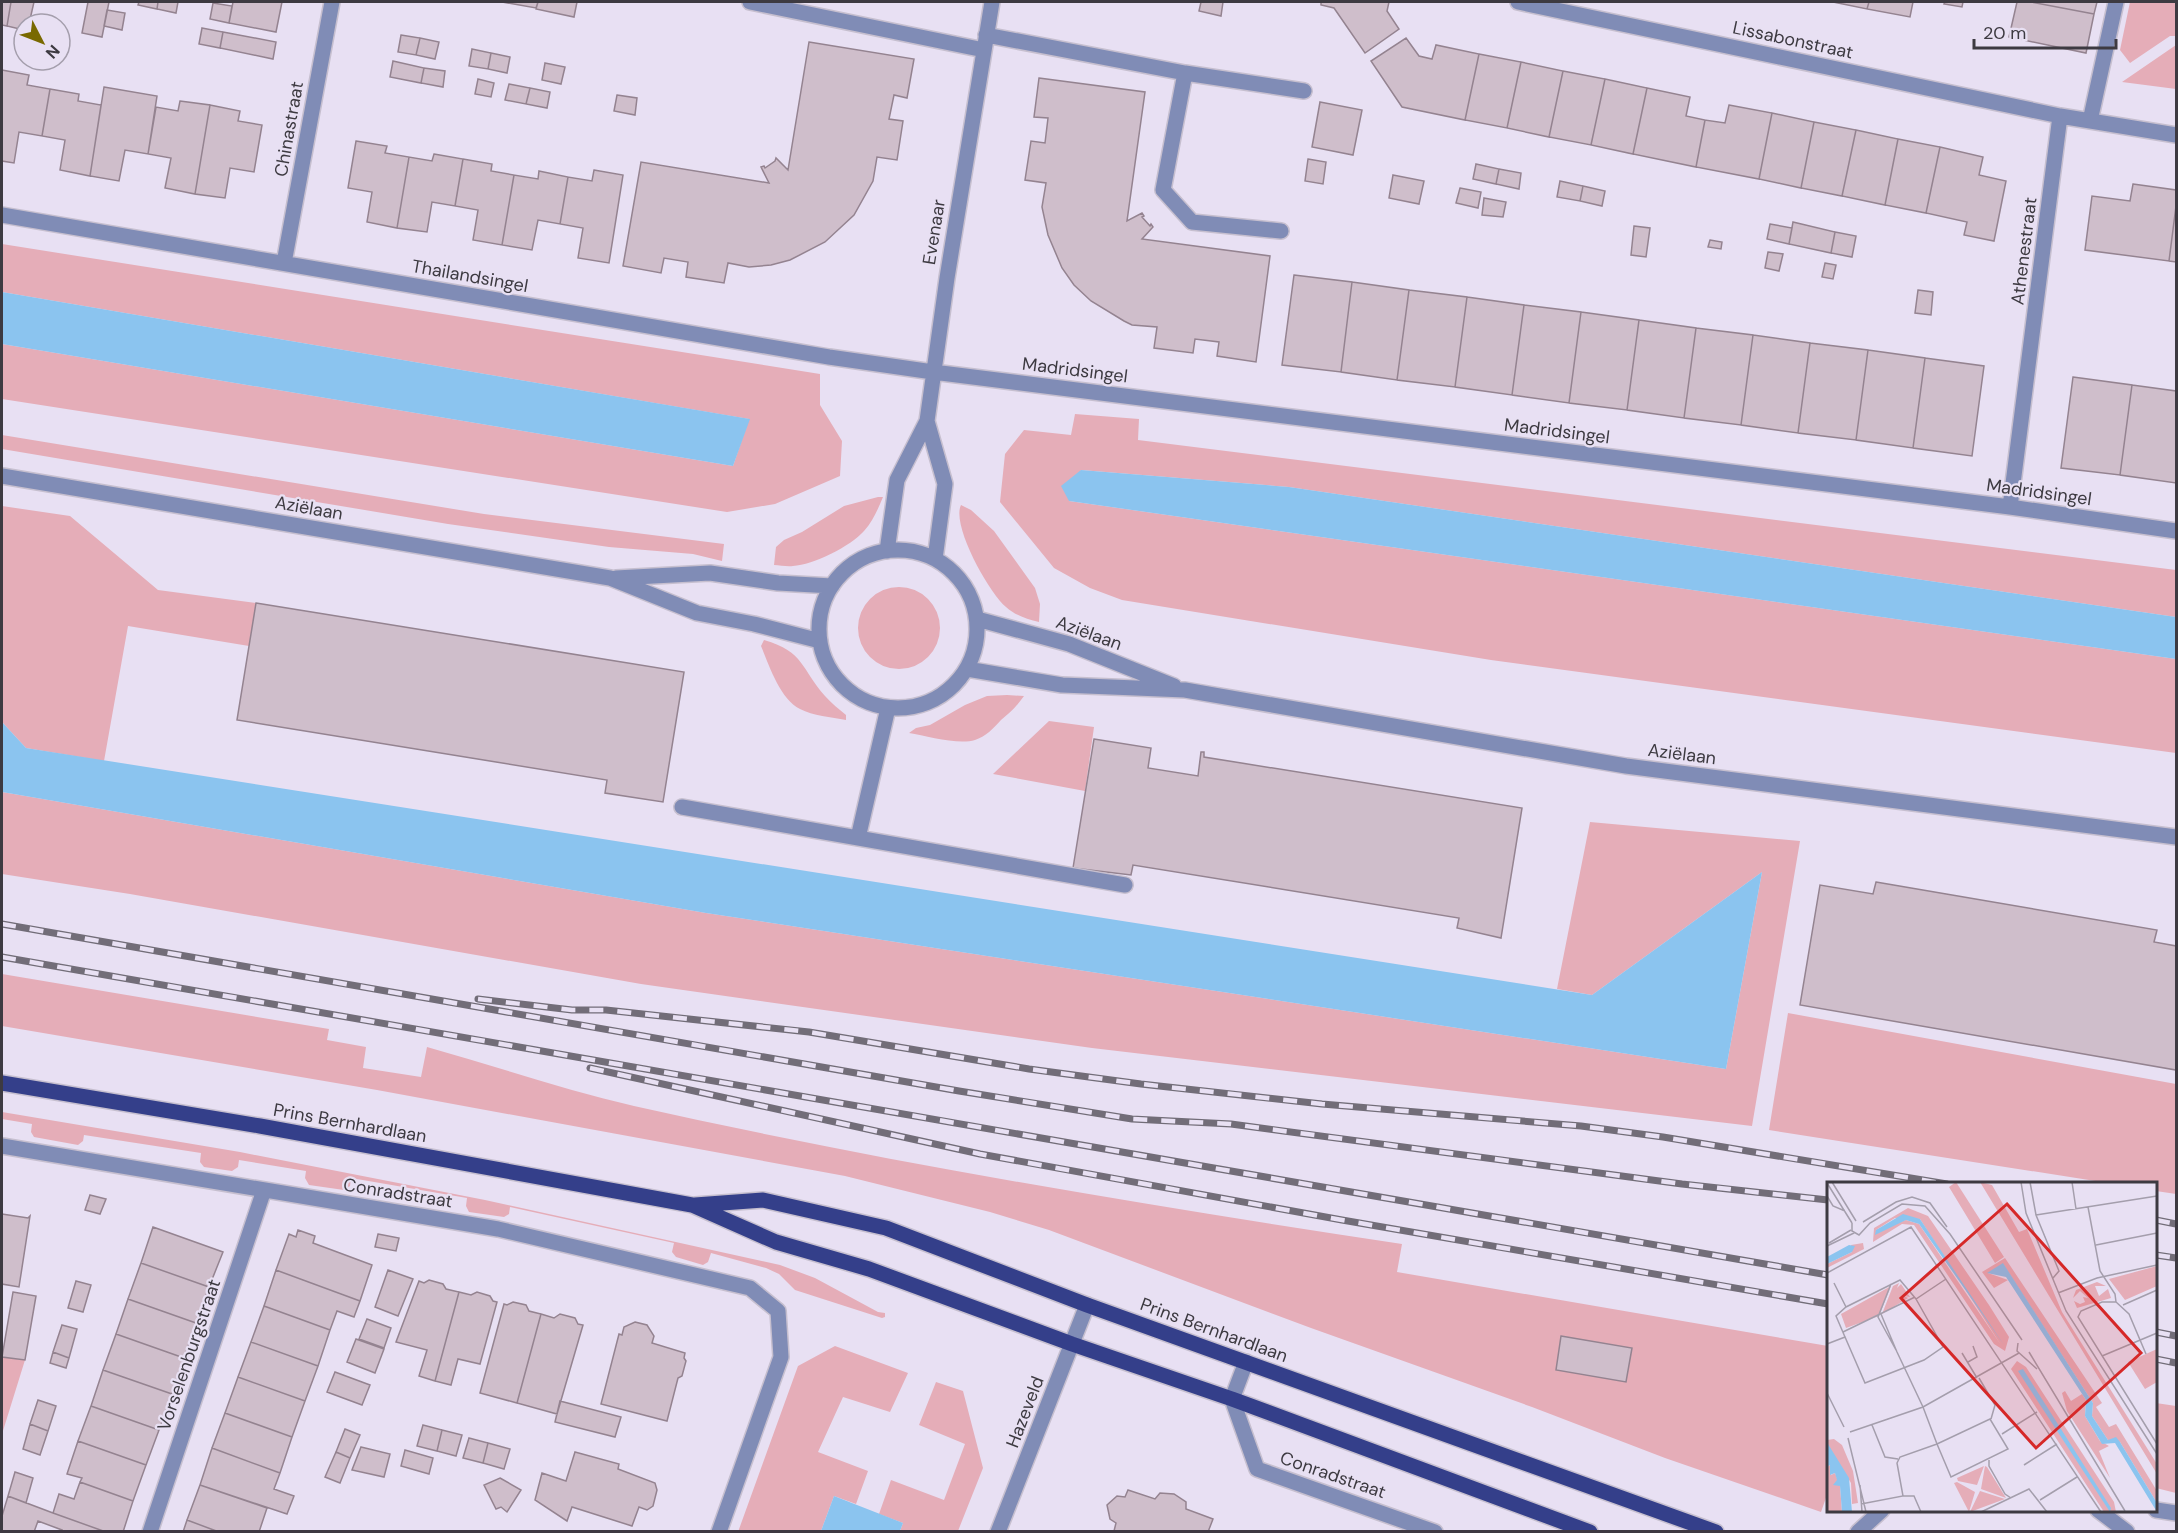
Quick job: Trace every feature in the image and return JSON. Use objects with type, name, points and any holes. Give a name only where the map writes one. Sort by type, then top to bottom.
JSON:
[{"type":"main road","name":"Prins Bernhardlaan","points":[[2,1083],[260,1126],[692,1205],[776,1242],[869,1269],[1072,1344],[1232,1399],[1590,1532]]},
{"type":"main road","name":"Prins Bernhardlaan","points":[[692,1205],[764,1200],[886,1228],[1087,1305],[1716,1532]]},
{"type":"street","name":"Chinastraat","points":[[284,263],[332,2]]},
{"type":"street","points":[[750,2],[985,43],[1304,91]]},
{"type":"street","name":"Evenaar","points":[[887,551],[897,480],[927,421],[992,2]]},
{"type":"street","name":"Lissabonstraat","points":[[1518,2],[2060,116]]},
{"type":"street","points":[[2090,121],[2116,2]]},
{"type":"street","points":[[1185,73],[1163,190],[1192,222],[1281,231]]},
{"type":"street","points":[[2060,116],[2176,135]]},
{"type":"street","name":"Athenestraat","points":[[2010,507],[2060,116]]},
{"type":"street","name":"Thailandsingel","points":[[2,214],[716,339],[933,372]]},
{"type":"street","name":"Madridsingel","points":[[933,372],[2010,507],[2176,531]]},
{"type":"street","name":"Evenaar","points":[[927,421],[945,484],[935,559]]},
{"type":"street","name":"Aziëlaan","points":[[2,476],[610,578],[710,573],[778,583],[832,586]]},
{"type":"street","points":[[887,551],[912,551],[935,559],[951,569],[963,583],[972,601],[977,619],[976,645],[967,669],[958,682],[933,701],[904,709],[888,708],[860,699],[837,681],[823,655],[819,627],[821,612],[832,586],[850,566],[874,554],[887,551]]},
{"type":"street","name":"Aziëlaan","points":[[610,578],[697,613],[754,624],[820,641]]},
{"type":"street","name":"Aziëlaan","points":[[977,619],[1069,644],[1185,690]]},
{"type":"street","name":"Aziëlaan","points":[[967,669],[1062,685],[1185,690],[1626,766],[2176,837]]},
{"type":"street","points":[[858,838],[888,708]]},
{"type":"street","points":[[682,807],[1125,885]]},
{"type":"street","name":"Conradstraat","points":[[2,1146],[498,1229],[750,1288],[778,1311],[781,1357],[719,1532]]},
{"type":"street","name":"Vorselenburgstraat","points":[[150,1532],[264,1190]]},
{"type":"street","name":"Hazeveld","points":[[998,1532],[1087,1305]]},
{"type":"street","points":[[1232,1399],[1246,1362]]},
{"type":"street","name":"Conradstraat","points":[[1232,1399],[1257,1469],[1435,1532]]},
{"type":"street","points":[[1858,1532],[1880,1512]]},
{"type":"street","points":[[2101,1512],[2127,1532]]},
{"type":"shaded area","points":[[2130,2],[2176,2],[2176,36],[2170,36],[2130,63],[2120,50]]},
{"type":"shaded area","points":[[2176,45],[2176,89],[2122,82]]},
{"type":"shaded area","points":[[2,244],[820,374],[820,405],[842,441],[840,476],[775,504],[727,512],[2,399],[2,344],[733,466],[749,419],[2,292]]},
{"type":"shaded area","points":[[1075,414],[1139,419],[1138,440],[2176,570],[2176,617],[1289,487],[1081,470],[1069,501],[2176,659],[2176,753],[1491,660],[1122,600],[1090,588],[1054,568],[1000,502],[1005,454],[1024,430],[1071,435]]},
{"type":"shaded area","points":[[2,435],[484,514],[724,544],[722,561],[693,554],[609,547],[448,524],[2,449]]},
{"type":"shaded area","points":[[883,497],[873,519],[864,531],[850,543],[831,554],[801,565],[774,565],[776,547],[784,540],[802,532],[844,506]]},
{"type":"shaded area","points":[[961,505],[971,510],[994,531],[1035,588],[1040,604],[1039,622],[1022,617],[1010,610],[990,588],[966,542],[959,515]]},
{"type":"shaded area","points":[[2,506],[70,516],[158,590],[256,603],[249,646],[128,626],[104,761],[26,748],[2,722]]},
{"type":"shaded area","points":[[899,587],[915,591],[928,599],[936,612],[940,628],[936,644],[928,657],[915,665],[899,669],[883,665],[870,657],[862,644],[858,628],[862,612],[870,599],[883,591]]},
{"type":"shaded area","points":[[764,640],[795,656],[825,696],[846,715],[846,720],[811,713],[793,704],[781,690],[772,672],[761,646]]},
{"type":"shaded area","points":[[987,696],[1024,696],[979,739],[951,741],[909,733]]},
{"type":"shaded area","points":[[1049,721],[1094,727],[1085,791],[993,774]]},
{"type":"shaded area","points":[[2,792],[706,913],[1726,1069],[1762,872],[1592,995],[1557,989],[1590,822],[1800,841],[1752,1126],[1092,1048],[641,984],[130,894],[2,874]]},
{"type":"shaded area","points":[[2,974],[329,1029],[327,1040],[366,1047],[363,1068],[421,1077],[427,1047],[608,1100],[729,1127],[1113,1198],[1402,1244],[1397,1272],[1827,1346],[1827,1495],[1821,1512],[1665,1458],[1049,1230],[990,1212],[845,1176],[377,1090],[2,1026]]},
{"type":"shaded area","points":[[1788,1013],[2176,1084],[2176,1194],[2157,1191],[2157,1182],[2102,1182],[1769,1130]]},
{"type":"shaded area","points":[[2,1112],[240,1152],[485,1200],[780,1265],[815,1278],[878,1312],[885,1313],[885,1317],[882,1318],[795,1290],[779,1274],[766,1268],[711,1253],[708,1262],[703,1265],[676,1257],[672,1252],[674,1243],[510,1207],[509,1214],[504,1217],[469,1212],[466,1206],[467,1198],[351,1178],[350,1186],[344,1190],[309,1185],[305,1178],[306,1171],[239,1160],[238,1167],[232,1171],[204,1167],[200,1162],[201,1153],[84,1135],[83,1141],[78,1145],[34,1137],[31,1132],[32,1124],[2,1119]]},
{"type":"shaded area","points":[[835,1346],[908,1373],[890,1412],[843,1397],[818,1452],[868,1471],[856,1504],[834,1496],[821,1531],[738,1532],[798,1366]]},
{"type":"shaded area","points":[[2,1357],[25,1360],[2,1434]]},
{"type":"shaded area","points":[[936,1382],[963,1391],[983,1468],[958,1531],[900,1531],[903,1523],[879,1514],[891,1480],[944,1500],[965,1444],[919,1425]]},
{"type":"shaded area","points":[[2157,1403],[2176,1406],[2176,1493],[2157,1488]]},
{"type":"water","points":[[2,292],[750,419],[733,466],[2,344]]},
{"type":"water","points":[[1081,470],[1289,487],[2176,617],[2176,659],[1069,501],[1061,486]]},
{"type":"water","points":[[2,722],[26,748],[1592,995],[1762,872],[1726,1069],[706,913],[2,792]]},
{"type":"water","points":[[834,1496],[903,1523],[900,1531],[821,1531]]},
{"type":"building","points":[[2,2],[11,2],[7,26],[2,25]]},
{"type":"building","points":[[11,2],[34,2],[32,12],[12,12],[12,27],[7,26]]},
{"type":"building","points":[[88,2],[109,2],[102,37],[82,33]]},
{"type":"building","points":[[139,2],[158,2],[157,9],[138,5]]},
{"type":"building","points":[[158,2],[178,2],[176,13],[157,9]]},
{"type":"building","points":[[233,2],[282,2],[276,32],[229,23]]},
{"type":"building","points":[[502,2],[538,2],[536,8]]},
{"type":"building","points":[[538,2],[577,2],[574,17],[536,9]]},
{"type":"building","points":[[1201,2],[1223,2],[1221,16],[1199,11]]},
{"type":"building","points":[[1321,2],[1389,2],[1387,11],[1399,29],[1365,53],[1334,8],[1321,5]]},
{"type":"building","points":[[1833,2],[1869,2],[1867,9]]},
{"type":"building","points":[[1869,2],[1913,2],[1910,17],[1867,9]]},
{"type":"building","points":[[1945,2],[1963,2],[1962,7],[1944,4]]},
{"type":"building","points":[[2017,2],[2031,2],[2094,14],[2086,53],[2009,37]]},
{"type":"building","points":[[2031,2],[2097,2],[2094,14]]},
{"type":"building","points":[[213,3],[232,6],[229,23],[210,19]]},
{"type":"building","points":[[107,10],[125,13],[122,30],[104,26]]},
{"type":"building","points":[[202,28],[223,32],[220,48],[199,44]]},
{"type":"building","points":[[223,32],[276,42],[273,59],[220,48]]},
{"type":"building","points":[[401,35],[420,38],[416,55],[398,52]]},
{"type":"building","points":[[420,38],[439,42],[435,59],[416,55]]},
{"type":"building","points":[[1406,38],[1419,56],[1432,59],[1436,45],[1479,54],[1465,120],[1402,107],[1371,61]]},
{"type":"building","points":[[809,42],[914,59],[907,98],[894,95],[889,119],[903,121],[897,160],[877,157],[873,181],[854,215],[825,242],[790,260],[749,267],[728,263],[724,283],[686,277],[688,262],[664,258],[661,273],[623,266],[641,162],[769,183],[761,167],[765,168],[776,158],[788,170]]},
{"type":"building","points":[[472,49],[491,53],[488,69],[469,66]]},
{"type":"building","points":[[491,53],[510,57],[507,73],[488,69]]},
{"type":"building","points":[[1479,54],[1521,62],[1507,128],[1465,120]]},
{"type":"building","points":[[393,61],[424,68],[421,83],[390,77]]},
{"type":"building","points":[[1521,62],[1563,71],[1549,137],[1507,128]]},
{"type":"building","points":[[545,63],[565,67],[561,84],[542,80]]},
{"type":"building","points":[[424,68],[445,71],[443,87],[421,83]]},
{"type":"building","points":[[2,70],[29,75],[27,85],[50,89],[42,136],[19,132],[14,163],[2,161]]},
{"type":"building","points":[[1563,71],[1605,79],[1591,145],[1549,137]]},
{"type":"building","points":[[1039,78],[1145,92],[1127,221],[1142,213],[1144,216],[1142,217],[1153,227],[1142,239],[1270,256],[1256,362],[1217,356],[1219,342],[1195,339],[1193,353],[1154,348],[1157,327],[1132,325],[1124,321],[1091,301],[1074,285],[1062,268],[1048,235],[1042,207],[1046,183],[1025,180],[1031,141],[1045,143],[1048,118],[1034,117]]},
{"type":"building","points":[[478,79],[494,83],[491,97],[475,94]]},
{"type":"building","points":[[1605,79],[1647,88],[1633,154],[1591,145]]},
{"type":"building","points":[[509,84],[530,88],[526,104],[505,100]]},
{"type":"building","points":[[104,87],[157,96],[148,154],[125,150],[119,181],[90,176]]},
{"type":"building","points":[[530,88],[550,92],[547,108],[526,104]]},
{"type":"building","points":[[1647,88],[1690,97],[1686,116],[1705,120],[1696,167],[1633,154]]},
{"type":"building","points":[[50,89],[79,94],[78,101],[101,105],[90,176],[60,170],[65,140],[42,136]]},
{"type":"building","points":[[617,95],[637,98],[635,115],[614,111]]},
{"type":"building","points":[[180,101],[210,105],[195,194],[165,188],[171,158],[148,154],[156,107],[178,111]]},
{"type":"building","points":[[1320,102],[1362,110],[1353,155],[1312,147]]},
{"type":"building","points":[[210,105],[240,111],[238,121],[262,125],[254,172],[230,168],[225,198],[195,194]]},
{"type":"building","points":[[1729,105],[1772,113],[1759,179],[1696,167],[1705,120],[1725,123]]},
{"type":"building","points":[[1772,113],[1814,122],[1801,188],[1759,179]]},
{"type":"building","points":[[1814,122],[1856,130],[1842,196],[1801,188]]},
{"type":"building","points":[[1856,130],[1898,139],[1885,205],[1842,196]]},
{"type":"building","points":[[1898,139],[1940,147],[1926,213],[1885,205]]},
{"type":"building","points":[[356,141],[387,146],[385,153],[409,157],[397,228],[367,222],[372,192],[348,188]]},
{"type":"building","points":[[1940,147],[1983,157],[1979,175],[2006,181],[1994,241],[1964,235],[1967,222],[1926,213]]},
{"type":"building","points":[[434,154],[463,159],[455,206],[432,202],[427,232],[397,228],[409,157],[432,161]]},
{"type":"building","points":[[463,159],[492,164],[491,171],[514,175],[502,245],[473,240],[478,210],[455,206]]},
{"type":"building","points":[[1308,159],[1326,162],[1323,184],[1305,181]]},
{"type":"building","points":[[1476,164],[1499,169],[1496,184],[1473,179]]},
{"type":"building","points":[[1499,169],[1521,173],[1519,189],[1496,184]]},
{"type":"building","points":[[594,170],[623,175],[609,263],[578,258],[583,228],[560,224],[568,177],[592,181]]},
{"type":"building","points":[[539,171],[568,177],[560,224],[538,220],[532,250],[502,245],[514,175],[538,179]]},
{"type":"building","points":[[1393,175],[1424,181],[1419,204],[1389,198]]},
{"type":"building","points":[[1560,181],[1583,186],[1580,201],[1557,197]]},
{"type":"building","points":[[2133,184],[2176,190],[2169,261],[2085,250],[2092,196],[2130,201]]},
{"type":"building","points":[[1583,186],[1605,191],[1602,206],[1580,201]]},
{"type":"building","points":[[1460,188],[1481,192],[1478,208],[1456,203]]},
{"type":"building","points":[[1484,198],[1506,202],[1503,217],[1482,215]]},
{"type":"building","points":[[2176,206],[2176,262],[2169,261]]},
{"type":"building","points":[[1793,222],[1835,232],[1831,253],[1789,244]]},
{"type":"building","points":[[1770,224],[1792,228],[1789,244],[1767,239]]},
{"type":"building","points":[[1634,226],[1650,228],[1646,257],[1631,255]]},
{"type":"building","points":[[1835,232],[1856,236],[1852,257],[1831,253]]},
{"type":"building","points":[[1710,240],[1722,242],[1721,249],[1708,247]]},
{"type":"building","points":[[1768,252],[1783,254],[1779,271],[1765,268]]},
{"type":"building","points":[[1825,263],[1836,265],[1833,279],[1822,277]]},
{"type":"building","points":[[1294,275],[1352,282],[1341,372],[1282,365]]},
{"type":"building","points":[[1352,282],[1409,290],[1397,380],[1341,372]]},
{"type":"building","points":[[1409,290],[1467,297],[1455,387],[1397,380]]},
{"type":"building","points":[[1918,290],[1933,292],[1931,315],[1915,313]]},
{"type":"building","points":[[1467,297],[1524,305],[1512,395],[1455,387]]},
{"type":"building","points":[[1524,305],[1581,312],[1569,403],[1512,395]]},
{"type":"building","points":[[1581,312],[1639,320],[1627,410],[1569,403]]},
{"type":"building","points":[[1639,320],[1696,328],[1684,418],[1627,410]]},
{"type":"building","points":[[1696,328],[1753,335],[1741,425],[1684,418]]},
{"type":"building","points":[[1753,335],[1810,343],[1798,433],[1741,425]]},
{"type":"building","points":[[1810,343],[1868,350],[1856,440],[1798,433]]},
{"type":"building","points":[[1868,350],[1925,358],[1913,448],[1856,440]]},
{"type":"building","points":[[1925,358],[1984,366],[1972,456],[1913,448]]},
{"type":"building","points":[[2073,377],[2132,385],[2120,475],[2061,468]]},
{"type":"building","points":[[2132,385],[2176,391],[2176,483],[2120,475]]},
{"type":"building","points":[[256,603],[684,672],[663,802],[605,793],[607,780],[237,720]]},
{"type":"building","points":[[1094,739],[1151,748],[1148,768],[1198,776],[1201,752],[1204,752],[1204,757],[1522,808],[1501,938],[1457,928],[1459,918],[1133,865],[1131,875],[1073,868]]},
{"type":"building","points":[[1876,882],[2157,930],[2154,942],[2176,946],[2176,1070],[1800,1005],[1820,885],[1873,894]]},
{"type":"building","points":[[90,1195],[106,1199],[100,1214],[85,1210]]},
{"type":"building","points":[[2,1214],[28,1218],[30,1216],[19,1287],[2,1284]]},
{"type":"building","points":[[153,1227],[223,1252],[209,1287],[141,1263]]},
{"type":"building","points":[[298,1230],[315,1236],[313,1243],[372,1265],[360,1301],[276,1270],[289,1234],[296,1237]]},
{"type":"building","points":[[378,1234],[399,1238],[396,1251],[375,1247]]},
{"type":"building","points":[[141,1263],[209,1287],[196,1323],[128,1299]]},
{"type":"building","points":[[276,1270],[360,1301],[354,1317],[337,1311],[330,1330],[264,1306]]},
{"type":"building","points":[[388,1270],[413,1279],[398,1316],[375,1307]]},
{"type":"building","points":[[429,1280],[443,1284],[446,1289],[459,1292],[435,1381],[419,1376],[427,1350],[396,1342],[419,1281],[424,1283]]},
{"type":"building","points":[[76,1281],[91,1285],[83,1312],[68,1308]]},
{"type":"building","points":[[13,1292],[36,1296],[25,1360],[2,1357]]},
{"type":"building","points":[[459,1292],[471,1295],[477,1292],[490,1296],[493,1301],[497,1302],[480,1364],[458,1359],[451,1385],[435,1381]]},
{"type":"building","points":[[128,1299],[196,1323],[184,1358],[116,1334]]},
{"type":"building","points":[[513,1302],[526,1305],[529,1311],[541,1314],[517,1403],[480,1393],[504,1304]]},
{"type":"building","points":[[264,1306],[330,1330],[318,1366],[251,1342]]},
{"type":"building","points":[[541,1314],[554,1318],[560,1314],[575,1318],[578,1324],[583,1325],[557,1414],[517,1403]]},
{"type":"building","points":[[367,1319],[391,1328],[384,1348],[359,1339]]},
{"type":"building","points":[[635,1322],[647,1325],[654,1336],[652,1343],[685,1353],[686,1361],[682,1376],[678,1378],[667,1421],[601,1404],[619,1334],[622,1335],[624,1327]]},
{"type":"building","points":[[62,1325],[77,1329],[69,1358],[53,1352]]},
{"type":"building","points":[[116,1334],[184,1358],[172,1394],[103,1370]]},
{"type":"building","points":[[1561,1336],[1632,1348],[1626,1382],[1556,1370]]},
{"type":"building","points":[[356,1339],[384,1349],[375,1373],[347,1362]]},
{"type":"building","points":[[251,1342],[318,1366],[305,1401],[238,1377]]},
{"type":"building","points":[[53,1352],[69,1358],[66,1368],[50,1363]]},
{"type":"building","points":[[103,1370],[172,1394],[159,1430],[91,1406]]},
{"type":"building","points":[[335,1372],[370,1385],[362,1405],[327,1392]]},
{"type":"building","points":[[238,1377],[305,1401],[292,1437],[225,1413]]},
{"type":"building","points":[[38,1400],[56,1406],[48,1431],[30,1424]]},
{"type":"building","points":[[560,1401],[621,1417],[615,1437],[555,1422]]},
{"type":"building","points":[[91,1406],[159,1430],[146,1465],[78,1441]]},
{"type":"building","points":[[225,1413],[292,1437],[280,1473],[212,1448]]},
{"type":"building","points":[[30,1424],[48,1431],[40,1455],[23,1449]]},
{"type":"building","points":[[423,1425],[442,1430],[437,1451],[417,1446]]},
{"type":"building","points":[[345,1429],[360,1435],[350,1458],[336,1452]]},
{"type":"building","points":[[442,1430],[462,1435],[456,1456],[437,1451]]},
{"type":"building","points":[[469,1438],[488,1443],[483,1463],[463,1458]]},
{"type":"building","points":[[78,1441],[146,1465],[133,1501],[80,1482],[82,1478],[67,1474]]},
{"type":"building","points":[[488,1443],[510,1449],[504,1469],[483,1463]]},
{"type":"building","points":[[361,1447],[390,1454],[384,1477],[352,1470]]},
{"type":"building","points":[[212,1448],[280,1473],[274,1489],[294,1496],[287,1514],[200,1485]]},
{"type":"building","points":[[405,1450],[433,1458],[429,1474],[401,1466]]},
{"type":"building","points":[[336,1452],[350,1458],[340,1483],[325,1477]]},
{"type":"building","points":[[575,1452],[619,1464],[618,1469],[655,1483],[657,1490],[653,1506],[647,1510],[639,1507],[632,1526],[572,1507],[567,1521],[535,1500],[542,1473],[566,1481]]},
{"type":"building","points":[[15,1472],[33,1478],[26,1503],[8,1496]]},
{"type":"building","points":[[500,1478],[521,1490],[507,1512],[501,1507],[496,1509],[484,1485]]},
{"type":"building","points":[[80,1482],[133,1501],[123,1532],[106,1532],[53,1513],[59,1494],[74,1499]]},
{"type":"building","points":[[200,1485],[267,1508],[259,1532],[219,1532],[187,1520]]},
{"type":"building","points":[[1128,1490],[1155,1499],[1160,1493],[1174,1494],[1186,1502],[1186,1509],[1213,1519],[1208,1532],[1114,1531],[1116,1523],[1110,1519],[1107,1505],[1117,1496],[1125,1497]]},
{"type":"building","points":[[8,1496],[106,1532],[61,1532],[62,1530],[38,1521],[34,1532],[2,1532],[2,1516]]},
{"type":"building","points":[[187,1520],[219,1532],[183,1532]]},
{"type":"railway","points":[[2,924],[959,1091],[1132,1119],[1231,1124],[1682,1184],[1827,1200]]},
{"type":"railway","points":[[2,957],[1827,1275]]},
{"type":"railway","points":[[478,999],[809,1032],[1029,1069],[1141,1084],[1322,1104],[1581,1126],[1663,1137],[1935,1182]]},
{"type":"railway","points":[[590,1068],[980,1154],[1342,1220],[1827,1304]]},
{"type":"railway","points":[[2157,1220],[2176,1224]]},
{"type":"railway","points":[[2157,1255],[2176,1258]]},
{"type":"railway","points":[[2157,1332],[2176,1336]]},
{"type":"railway","points":[[2157,1359],[2176,1363]]}]
